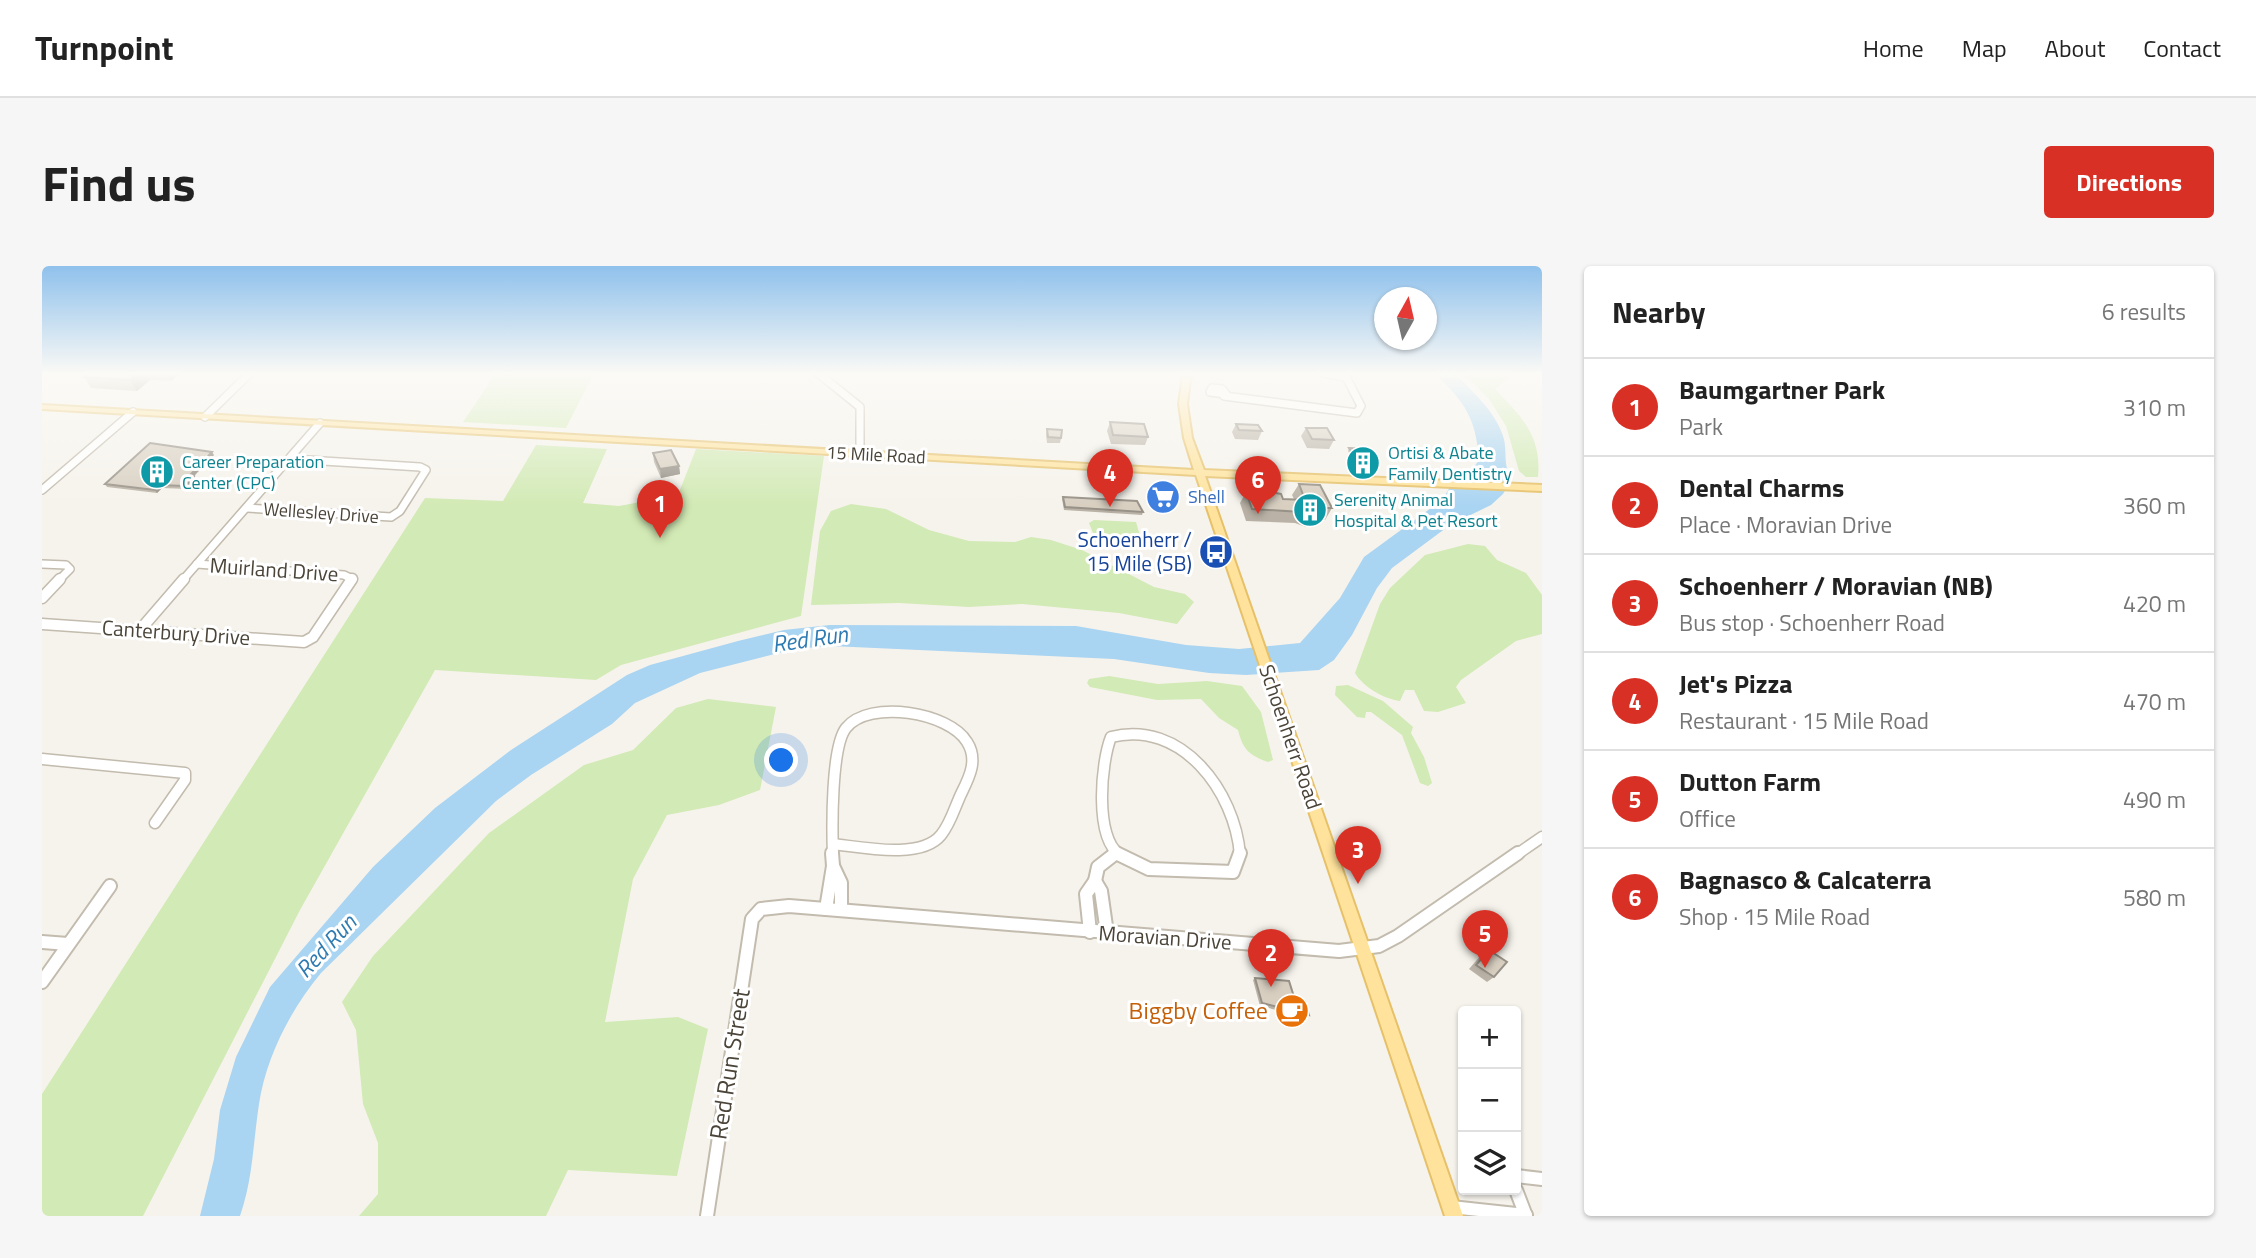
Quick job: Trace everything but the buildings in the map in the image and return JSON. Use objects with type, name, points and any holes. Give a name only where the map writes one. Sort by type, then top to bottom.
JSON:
[{"type":"main road","name":"15 Mile Road","points":[[225,417],[1200,473],[1542,488]]},
{"type":"main road","name":"Schoenherr Road","points":[[1184,417],[1200,473],[1453,1211]]},
{"type":"street","points":[[42,490],[127,417]]},
{"type":"street","points":[[860,454],[862,417]]},
{"type":"street","points":[[140,630],[294,455],[325,424]]},
{"type":"street","name":"Wellesley Drive","points":[[247,508],[395,515],[425,468],[294,455]]},
{"type":"street","points":[[42,564],[66,565],[71,569],[42,598]]},
{"type":"street","name":"Muirland Drive","points":[[197,564],[351,577],[351,582],[309,640]]},
{"type":"street","name":"Canterbury Drive","points":[[42,624],[299,642],[309,640]]},
{"type":"street","points":[[825,909],[833,866],[833,844],[840,746],[843,733],[850,722],[872,714],[923,715],[943,720],[966,738],[973,756],[972,768],[944,831],[936,842],[914,850],[833,844]]},
{"type":"street","points":[[1127,733],[1170,744],[1203,766],[1219,785],[1241,853],[1239,865],[1226,874],[1149,869],[1116,853],[1104,831],[1105,752],[1111,737],[1127,733]]},
{"type":"street","points":[[42,759],[181,772],[186,775],[155,823]]},
{"type":"street","name":"Moravian Drive","points":[[757,913],[768,906],[778,906],[1339,951],[1362,950],[1398,936],[1542,837]]},
{"type":"street","points":[[1090,932],[1086,894],[1095,881],[1098,867],[1116,853]]},
{"type":"street","points":[[833,866],[841,883],[841,911]]},
{"type":"street","points":[[1095,881],[1101,891],[1107,933]]},
{"type":"street","points":[[42,982],[110,886]]},
{"type":"street","name":"Red Run Street","points":[[707,1216],[751,928],[757,913]]},
{"type":"street","points":[[42,942],[68,944]]},
{"type":"street","points":[[1521,1177],[1542,1179]]},
{"type":"street","points":[[1453,1211],[1526,1215],[1518,1195]]},
{"type":"green space","points":[[466,417],[571,417],[566,428],[463,422]]},
{"type":"green space","points":[[1501,417],[1521,417],[1533,438],[1538,477],[1526,477],[1519,471],[1506,426]]},
{"type":"green space","points":[[536,445],[607,449],[583,503],[619,506],[678,495],[696,449],[824,456],[801,616],[621,665],[596,680],[435,670],[300,910],[143,1216],[42,1216],[42,1094],[425,498],[503,501]]},
{"type":"green space","points":[[851,504],[886,509],[929,530],[969,541],[1015,542],[1031,537],[1051,540],[1082,550],[1154,587],[1185,594],[1194,602],[1177,624],[1119,613],[1022,604],[969,607],[899,603],[811,605],[820,531],[831,511]]},
{"type":"green space","points":[[1094,520],[1136,522],[1140,536],[1093,533],[1089,523]]},
{"type":"green space","points":[[1468,544],[1485,546],[1497,560],[1526,573],[1542,595],[1542,634],[1516,641],[1461,680],[1456,687],[1466,703],[1438,712],[1424,711],[1414,690],[1405,690],[1400,701],[1374,692],[1355,673],[1380,604],[1390,588],[1425,555]]},
{"type":"green space","points":[[1109,676],[1158,684],[1207,681],[1242,686],[1261,712],[1273,760],[1268,762],[1251,754],[1242,742],[1238,730],[1219,718],[1201,699],[1157,700],[1090,687],[1087,683],[1089,679]]},
{"type":"green space","points":[[1348,685],[1383,701],[1413,727],[1411,733],[1424,757],[1432,783],[1428,786],[1420,783],[1402,735],[1371,712],[1366,712],[1365,718],[1357,717],[1335,695],[1336,686]]},
{"type":"green space","points":[[708,699],[776,707],[760,790],[719,805],[667,815],[633,879],[605,1022],[678,1017],[708,1029],[677,1176],[568,1170],[546,1216],[359,1216],[378,1194],[378,1143],[363,1104],[356,1030],[342,1002],[373,956],[489,833],[584,765],[633,750],[676,708]]},
{"type":"water","name":"Red Run","points":[[1470,417],[1493,417],[1503,436],[1507,468],[1512,479],[1503,494],[1491,505],[1450,525],[1392,568],[1377,588],[1352,635],[1334,660],[1319,670],[1246,675],[1209,673],[1114,659],[831,646],[794,649],[700,673],[635,703],[612,724],[531,775],[496,801],[321,973],[281,1034],[267,1069],[259,1104],[248,1188],[240,1216],[200,1216],[214,1159],[220,1110],[236,1057],[270,987],[373,867],[435,808],[511,750],[627,675],[650,665],[738,641],[784,630],[830,625],[1076,626],[1186,645],[1239,649],[1300,643],[1340,598],[1364,557],[1442,500],[1457,476],[1474,467],[1479,460]]},
{"type":"place","name":"Ortisi & Abate Family Dentistry","points":[[1363,463]]},
{"type":"place","name":"Career Preparation Center (CPC)","points":[[157,472]]},
{"type":"place","name":"Shell","points":[[1163,497]]},
{"type":"place","name":"Jet's Pizza","points":[[1110,507]]},
{"type":"place","name":"Serenity Animal Hospital & Pet Resort","points":[[1310,510]]},
{"type":"place","name":"Bagnasco & Calcaterra","points":[[1258,514]]},
{"type":"place","name":"Baumgartner Park","points":[[660,538]]},
{"type":"place","name":"Schoenherr / 15 Mile (SB)","points":[[1216,552]]},
{"type":"place","name":"Schoenherr / Moravian (NB)","points":[[1358,884]]},
{"type":"place","name":"Dutton Farm","points":[[1485,968]]},
{"type":"place","name":"Dental Charms","points":[[1271,987]]},
{"type":"place","name":"Biggby Coffee","points":[[1292,1011]]}]
